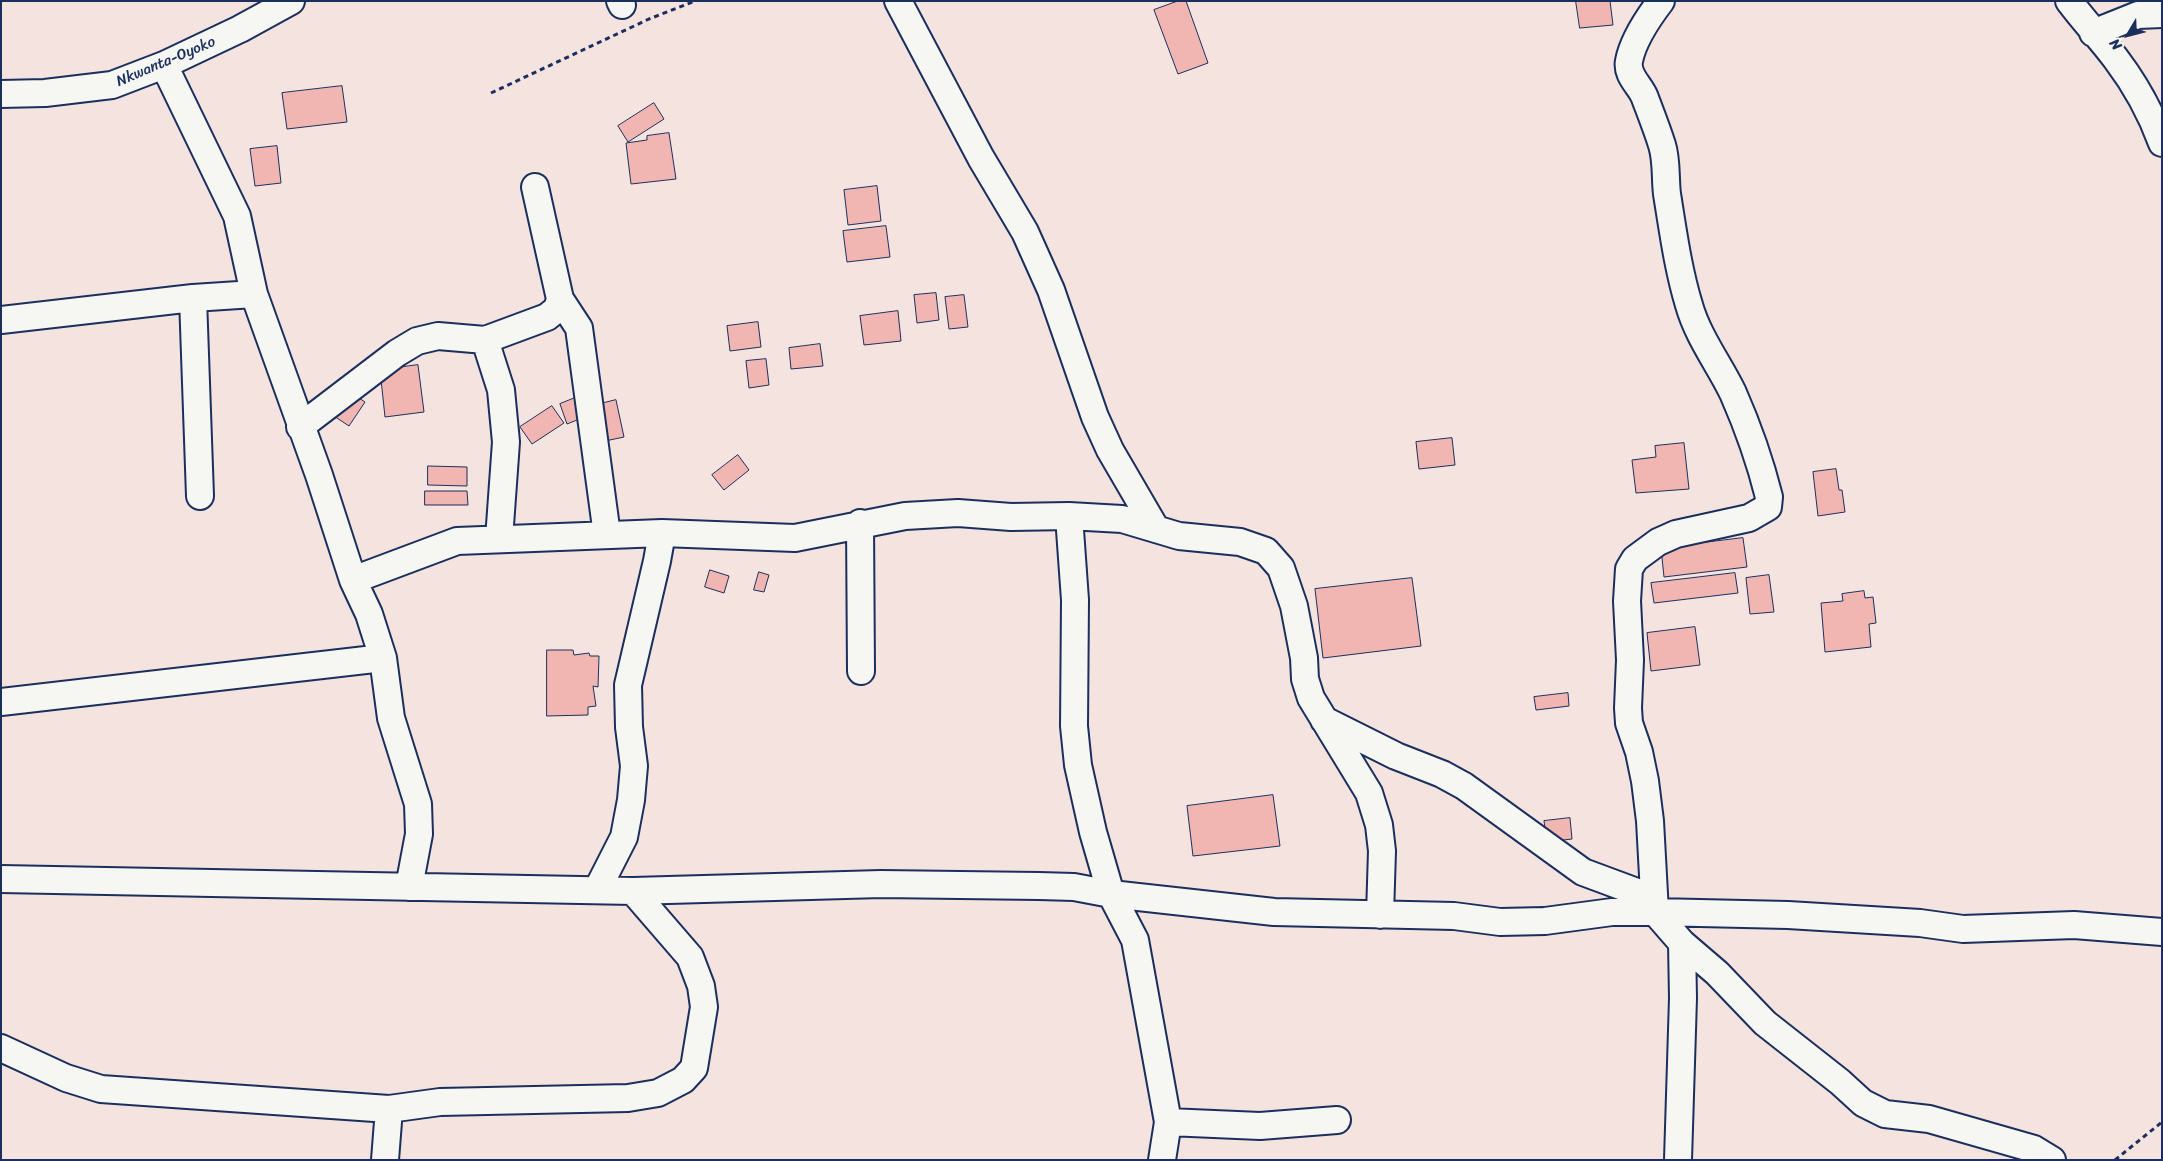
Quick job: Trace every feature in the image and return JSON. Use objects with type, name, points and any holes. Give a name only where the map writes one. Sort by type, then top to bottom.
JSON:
[{"type":"street","name":"Nkwanta-Oyoko","points":[[1,94],[45,93],[112,85],[164,65],[240,29],[291,1]]},
{"type":"street","points":[[898,1],[981,158],[1025,232],[1051,290],[1095,417],[1110,450],[1156,529]]},
{"type":"street","points":[[1654,905],[1646,781],[1629,716],[1630,660],[1627,601],[1629,570],[1635,559],[1658,542],[1676,534],[1749,518],[1768,507],[1769,497],[1750,435],[1732,392],[1713,358],[1689,307],[1681,276],[1667,191],[1666,159],[1645,97],[1629,71],[1629,62],[1634,48],[1646,22],[1661,1]]},
{"type":"street","points":[[2069,1],[2093,33],[2116,59],[2140,96],[2162,143]]},
{"type":"street","points":[[2093,33],[2138,15],[2162,14]]},
{"type":"street","points":[[164,65],[237,216],[254,294],[300,427],[319,475],[353,580],[369,614],[383,658],[391,718],[418,804],[419,834],[409,887]]},
{"type":"street","points":[[535,187],[560,299],[579,328],[607,535]]},
{"type":"street","points":[[1,320],[193,298],[254,294]]},
{"type":"street","points":[[193,298],[200,496]]},
{"type":"street","points":[[300,427],[397,352],[417,341],[438,336],[485,340],[547,317],[557,309],[560,299]]},
{"type":"street","points":[[485,340],[501,390],[506,442],[499,539]]},
{"type":"street","points":[[353,580],[457,541],[662,533],[795,538],[860,523],[905,516],[958,513],[1012,517],[1069,516],[1122,519],[1179,536],[1240,542],[1266,550],[1281,568],[1294,606],[1304,658],[1305,679],[1311,698],[1369,793],[1379,825],[1382,851],[1380,915]]},
{"type":"street","points":[[1069,516],[1075,600],[1074,726],[1078,765],[1091,823],[1111,894],[1135,940],[1168,1122],[1162,1160]]},
{"type":"street","points":[[860,523],[861,671]]},
{"type":"street","points":[[597,890],[624,837],[632,800],[634,766],[629,727],[628,685],[662,533]]},
{"type":"street","points":[[1,702],[383,658]]},
{"type":"street","points":[[1324,720],[1396,756],[1442,774],[1464,786],[1583,872],[1654,905],[1682,943],[1717,973],[1765,1023],[1840,1082],[1863,1103],[1885,1114],[1928,1118],[2034,1150],[2052,1160]]},
{"type":"street","points":[[1,879],[632,891],[881,884],[1074,886],[1111,894],[1274,912],[1454,916],[1500,922],[1545,921],[1654,905],[1920,923],[1962,929],[2074,925],[2162,932]]},
{"type":"street","points":[[1,1048],[66,1078],[101,1089],[389,1109],[440,1102],[628,1098],[658,1093],[683,1080],[694,1068],[704,1008],[701,986],[690,957],[632,891]]},
{"type":"street","points":[[1678,1160],[1683,998],[1682,943]]},
{"type":"street","points":[[385,1160],[389,1109]]},
{"type":"street","points":[[1168,1122],[1260,1126],[1337,1120]]},
{"type":"path","points":[[491,93],[649,19],[695,1]]},
{"type":"path","points":[[2115,1160],[2162,1122]]},
{"type":"building","points":[[1178,1],[1186,1],[1208,63],[1178,74],[1154,10]]},
{"type":"building","points":[[1576,1],[1610,1],[1613,25],[1580,28]]},
{"type":"building","points":[[342,86],[347,122],[287,129],[282,93]]},
{"type":"building","points":[[654,103],[664,119],[628,142],[618,126]]},
{"type":"building","points":[[669,133],[676,179],[631,184],[626,143],[647,140],[647,136]]},
{"type":"building","points":[[277,146],[281,183],[255,186],[250,149]]},
{"type":"building","points":[[877,186],[881,221],[848,225],[844,190]]},
{"type":"building","points":[[886,226],[890,257],[847,262],[843,231]]},
{"type":"building","points":[[936,293],[939,320],[917,323],[914,295]]},
{"type":"building","points":[[964,295],[968,327],[949,329],[945,297]]},
{"type":"building","points":[[898,311],[901,341],[864,345],[860,316]]},
{"type":"building","points":[[758,322],[761,347],[730,351],[727,326]]},
{"type":"building","points":[[820,344],[823,366],[791,369],[789,348]]},
{"type":"building","points":[[766,359],[769,385],[749,388],[746,361]]},
{"type":"building","points":[[418,365],[424,412],[385,417],[380,370]]},
{"type":"building","points":[[350,392],[365,402],[349,426],[334,416]]},
{"type":"building","points":[[575,398],[582,418],[567,424],[560,404]]},
{"type":"building","points":[[616,400],[624,437],[605,441],[596,405]]},
{"type":"building","points":[[552,406],[564,423],[532,444],[520,427]]},
{"type":"building","points":[[1452,438],[1455,465],[1419,469],[1416,442]]},
{"type":"building","points":[[1684,443],[1689,489],[1636,493],[1632,460],[1656,457],[1655,446]]},
{"type":"building","points":[[738,455],[749,470],[724,490],[712,475]]},
{"type":"building","points":[[428,466],[467,467],[467,486],[428,485]]},
{"type":"building","points":[[1836,469],[1839,490],[1842,490],[1845,512],[1818,516],[1813,472]]},
{"type":"building","points":[[425,491],[467,491],[468,505],[425,505]]},
{"type":"building","points":[[1743,538],[1747,567],[1664,577],[1661,548]]},
{"type":"building","points":[[710,570],[729,576],[724,593],[705,587]]},
{"type":"building","points":[[759,572],[769,575],[764,592],[754,590]]},
{"type":"building","points":[[1735,573],[1738,593],[1654,603],[1651,583]]},
{"type":"building","points":[[1769,575],[1774,612],[1750,614],[1746,578]]},
{"type":"building","points":[[1412,578],[1421,646],[1323,658],[1315,589]]},
{"type":"building","points":[[1864,591],[1865,598],[1873,597],[1876,623],[1869,624],[1871,647],[1825,652],[1821,603],[1843,601],[1842,594]]},
{"type":"building","points":[[1695,627],[1700,665],[1651,671],[1647,633]]},
{"type":"building","points":[[547,650],[573,650],[574,655],[589,653],[590,656],[599,656],[598,687],[593,686],[596,706],[588,707],[588,715],[547,716]]},
{"type":"building","points":[[1568,693],[1569,706],[1536,710],[1534,697]]},
{"type":"building","points":[[1273,795],[1280,846],[1193,856],[1187,806]]},
{"type":"building","points":[[1570,818],[1572,839],[1547,842],[1544,821]]}]
